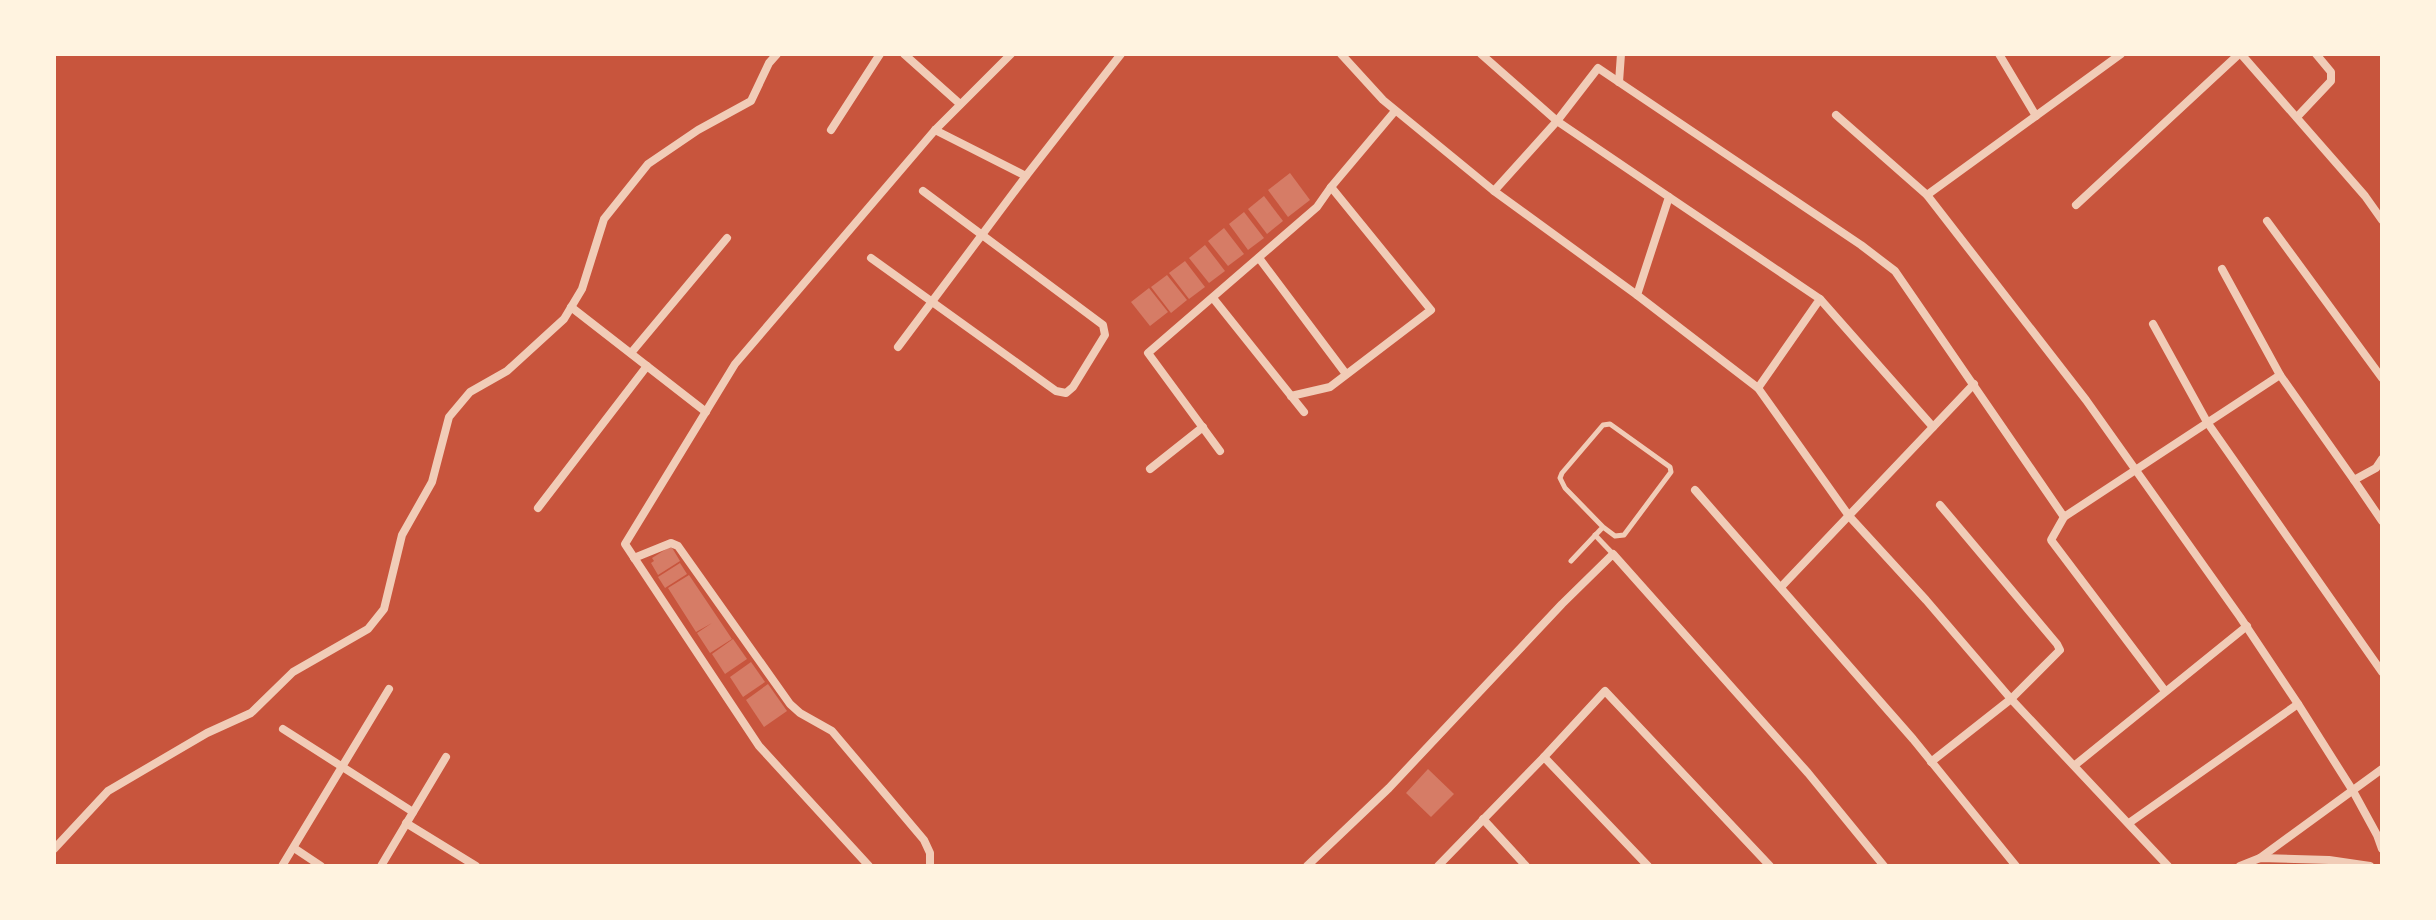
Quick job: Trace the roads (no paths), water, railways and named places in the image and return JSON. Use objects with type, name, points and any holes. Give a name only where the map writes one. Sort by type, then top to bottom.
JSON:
[{"type":"street","points":[[54,849],[108,791],[207,733],[251,713],[293,672],[368,629],[384,609],[402,535],[432,482],[449,417],[470,392],[507,371],[564,319],[582,289],[604,219],[648,164],[698,130],[751,101],[769,63],[777,54]]},
{"type":"street","points":[[831,130],[880,54]]},
{"type":"street","points":[[904,54],[960,104]]},
{"type":"street","points":[[869,866],[759,746],[625,544],[735,364],[935,130],[1011,54]]},
{"type":"street","points":[[898,347],[1121,54]]},
{"type":"street","points":[[1341,54],[1395,111],[1494,191],[1758,388],[1849,516],[2011,699],[2168,866]]},
{"type":"street","points":[[1481,54],[1557,121],[1820,299],[1933,427]]},
{"type":"street","points":[[1619,82],[1621,54]]},
{"type":"street","points":[[1999,54],[2036,116]]},
{"type":"street","points":[[1927,195],[2121,54]]},
{"type":"street","points":[[2076,205],[2240,54],[2365,196],[2382,220]]},
{"type":"street","points":[[2297,117],[2331,81],[2331,72],[2316,54]]},
{"type":"street","points":[[1494,191],[1557,121],[1598,68],[1895,271],[2064,517]]},
{"type":"street","points":[[1220,451],[1148,353],[1317,207],[1395,111]]},
{"type":"street","points":[[1836,115],[1927,195],[2086,400],[2247,626],[2353,791],[2382,849]]},
{"type":"street","points":[[935,130],[1026,176]]},
{"type":"street","points":[[1291,396],[1330,387],[1431,310],[1331,187]]},
{"type":"street","points":[[871,258],[1056,391],[1066,393],[1073,387],[1105,335],[1105,328],[923,191]]},
{"type":"street","points":[[1637,295],[1669,197]]},
{"type":"street","points":[[2267,221],[2382,378]]},
{"type":"street","points":[[631,353],[727,238]]},
{"type":"street","points":[[1259,258],[1346,374]]},
{"type":"street","points":[[2222,269],[2280,375],[2382,521]]},
{"type":"street","points":[[1213,298],[1304,412]]},
{"type":"street","points":[[1758,388],[1820,299]]},
{"type":"street","points":[[571,307],[706,412]]},
{"type":"street","points":[[2153,324],[2207,422],[2382,672]]},
{"type":"street","points":[[538,508],[647,366]]},
{"type":"street","points":[[2165,691],[2051,540],[2064,517],[2280,375]]},
{"type":"street","points":[[1781,587],[1974,384]]},
{"type":"street","points":[[1150,469],[1203,427]]},
{"type":"street","points":[[2354,480],[2376,468],[2382,459]]},
{"type":"street","points":[[1695,490],[1931,762],[2016,866]]},
{"type":"street","points":[[1931,762],[2011,699],[2055,656],[2060,647],[1940,505]]},
{"type":"street","points":[[634,558],[671,543],[678,546],[790,704],[832,731],[924,840],[930,853],[930,866]]},
{"type":"street","points":[[1307,866],[1389,788],[1613,554],[1808,773],[1884,866]]},
{"type":"street","points":[[2075,765],[2247,626]]},
{"type":"street","points":[[282,866],[389,689]]},
{"type":"street","points":[[1438,866],[1605,691],[1770,866]]},
{"type":"street","points":[[2129,823],[2298,704]]},
{"type":"street","points":[[283,729],[413,812]]},
{"type":"street","points":[[381,866],[446,757]]},
{"type":"street","points":[[1544,757],[1648,866]]},
{"type":"street","points":[[2240,866],[2260,858],[2382,769]]},
{"type":"street","points":[[1483,819],[1526,866]]},
{"type":"street","points":[[406,823],[476,866]]},
{"type":"street","points":[[294,848],[321,866]]},
{"type":"street","points":[[2260,858],[2329,860],[2370,866]]},
{"type":"lane","points":[[1610,424],[1671,470],[1624,535],[1615,536],[1603,527],[1565,488],[1560,478],[1603,425],[1610,424]]},
{"type":"lane","points":[[1571,561],[1603,527]]},
{"type":"lane","points":[[1595,535],[1613,554]]}]
